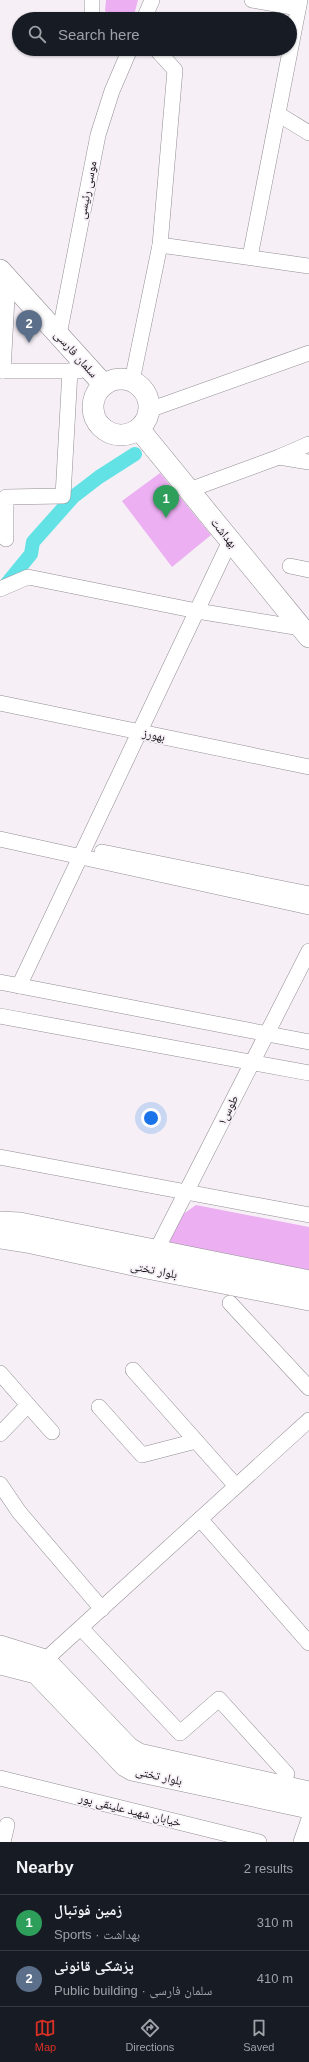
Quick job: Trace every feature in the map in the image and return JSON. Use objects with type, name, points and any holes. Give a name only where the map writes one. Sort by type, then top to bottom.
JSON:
[{"type":"street","points":[[92,0],[92,12]]},
{"type":"street","points":[[147,12],[152,0]]},
{"type":"street","points":[[252,0],[299,4],[297,14]]},
{"type":"street","name":"موسی رئیسی","points":[[59,335],[98,134],[112,91],[127,56]]},
{"type":"street","points":[[132,381],[160,245],[175,70],[162,56]]},
{"type":"street","points":[[250,257],[289,56]]},
{"type":"street","points":[[278,114],[309,133]]},
{"type":"street","points":[[160,245],[309,266]]},
{"type":"street","points":[[4,274],[2,371],[70,371],[98,378],[132,381],[138,384],[147,396],[149,410],[144,424],[139,429],[132,433],[118,435],[111,433],[99,424],[93,404],[98,390],[98,378]]},
{"type":"street","name":"سلمان فارسی","points":[[4,274],[98,378]]},
{"type":"street","points":[[149,410],[309,353]]},
{"type":"street","points":[[6,539],[6,497],[63,496],[70,371]]},
{"type":"street","name":"بهداشت","points":[[139,429],[305,633]]},
{"type":"street","points":[[188,490],[279,457],[309,444]]},
{"type":"street","points":[[279,457],[309,462]]},
{"type":"street","points":[[19,986],[230,541]]},
{"type":"street","points":[[290,566],[309,570]]},
{"type":"street","points":[[0,589],[28,577],[305,633]]},
{"type":"street","name":"بهورز","points":[[0,703],[309,767]]},
{"type":"street","points":[[0,839],[309,894]]},
{"type":"street","points":[[82,853],[309,907]]},
{"type":"street","name":"طوس۱","points":[[151,1259],[309,951]]},
{"type":"street","points":[[0,982],[309,1042]]},
{"type":"street","points":[[0,1016],[309,1073]]},
{"type":"street","points":[[0,1157],[309,1215]]},
{"type":"street","name":"بلوار تختی","points":[[0,1222],[20,1223],[309,1300]]},
{"type":"street","name":"بلوار تختی","points":[[0,1238],[309,1281]]},
{"type":"street","points":[[230,1303],[309,1388]]},
{"type":"street","points":[[133,1370],[236,1486]]},
{"type":"street","points":[[0,1373],[52,1432]]},
{"type":"street","points":[[0,1434],[28,1405]]},
{"type":"street","points":[[98,1407],[142,1454],[196,1441]]},
{"type":"street","points":[[0,1664],[40,1667],[236,1486],[307,1425]]},
{"type":"street","points":[[0,1484],[19,1512],[102,1609]]},
{"type":"street","points":[[200,1519],[309,1643]]},
{"type":"street","points":[[81,1628],[180,1733],[218,1699],[287,1774]]},
{"type":"street","name":"بلوار تختی","points":[[0,1646],[40,1667],[129,1748],[139,1754],[309,1792]]},
{"type":"street","name":"بلوار تختی","points":[[40,1667],[125,1766],[132,1770],[309,1808]]},
{"type":"street","name":"خیابان شهید علینقی پور","points":[[0,1778],[259,1842]]},
{"type":"street","points":[[301,1842],[309,1819]]},
{"type":"street","points":[[3,1842],[7,1825]]},
{"type":"shaded area","points":[[106,0],[138,0],[135,12],[105,11]]},
{"type":"shaded area","points":[[160,473],[211,535],[172,567],[122,501]]},
{"type":"shaded area","points":[[196,1205],[309,1227],[309,1270],[162,1241],[172,1222]]},
{"type":"waterway","points":[[3,588],[31,554],[33,542],[73,497],[99,477],[135,454]]},
{"type":"place","name":"پزشکی قانونی","points":[[29,343]]},
{"type":"place","name":"زمین فوتبال","points":[[166,518]]}]
